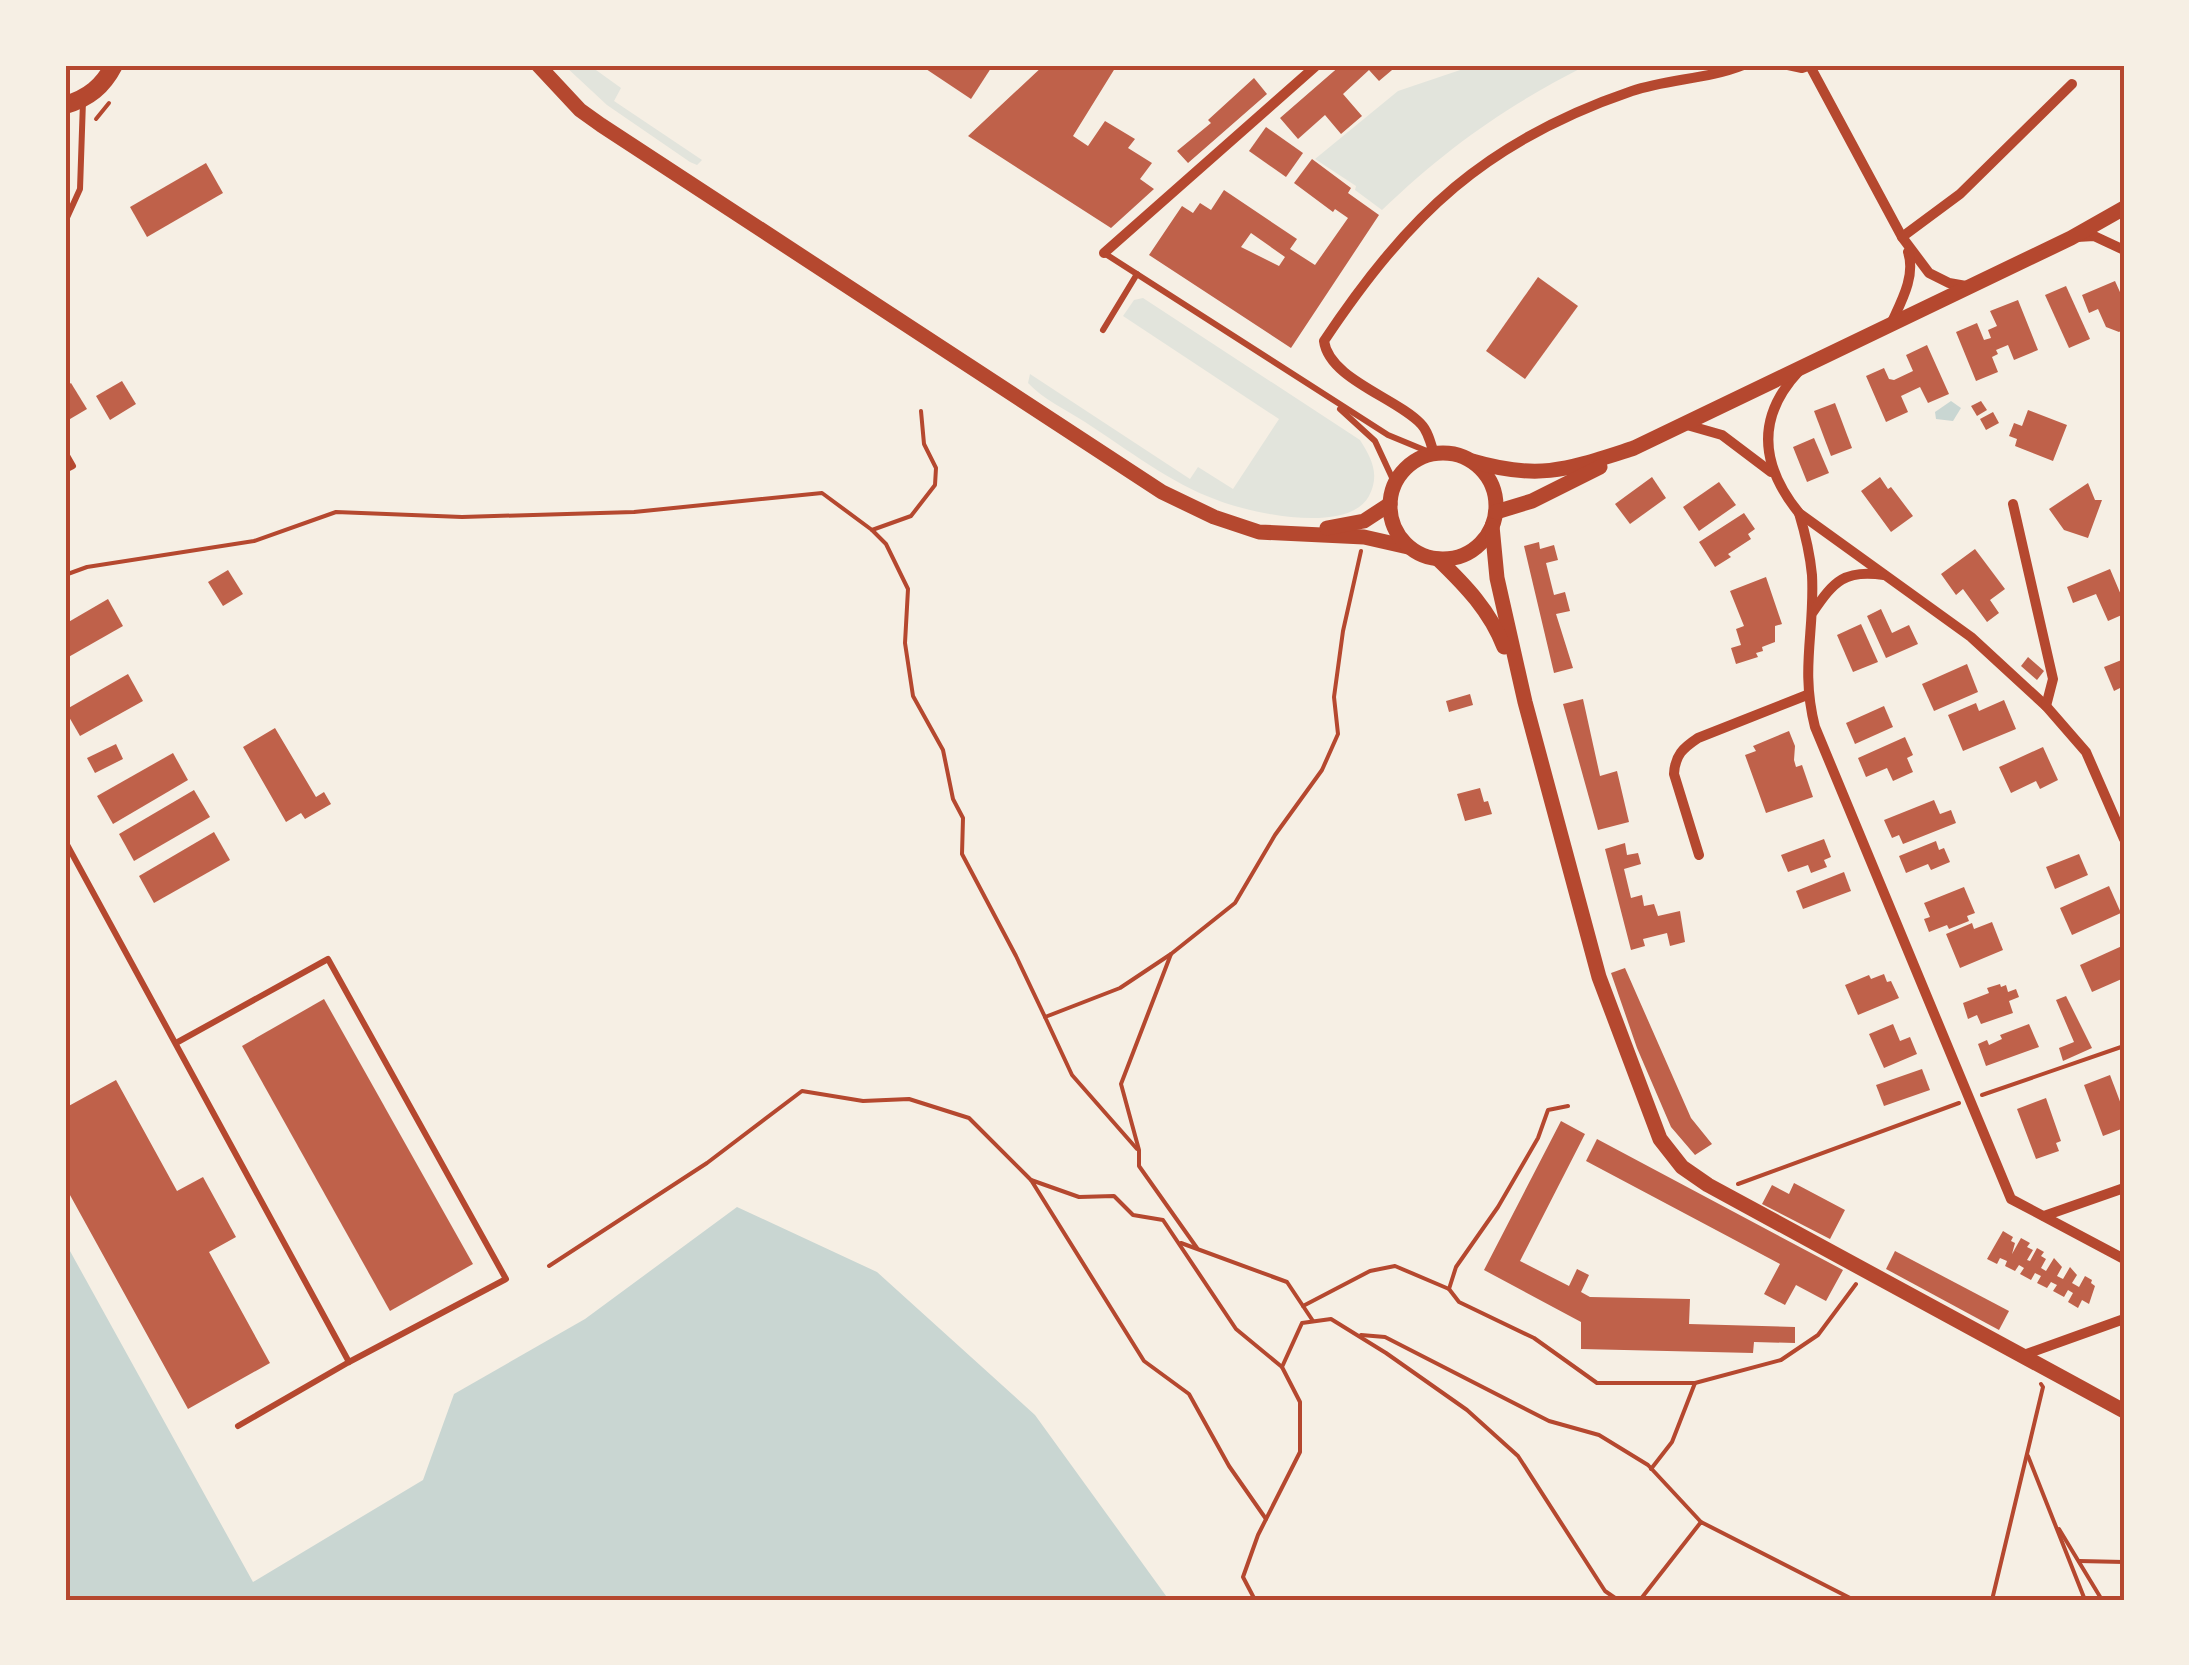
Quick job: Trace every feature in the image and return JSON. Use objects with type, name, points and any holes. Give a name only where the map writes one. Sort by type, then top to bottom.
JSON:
[{"type":"main road","points":[[74,102],[101,86],[114,65]]},
{"type":"street","points":[[538,65],[580,110],[647,156],[1162,492],[1214,518],[1259,532],[1364,536],[1438,559],[1495,622],[1525,702]]},
{"type":"street","points":[[1104,253],[1317,65]]},
{"type":"street","points":[[1434,454],[1422,424],[1346,373],[1325,352],[1324,341],[1372,274],[1417,220],[1474,171],[1523,137],[1588,106],[1648,86],[1743,65]]},
{"type":"street","points":[[1788,65],[1811,65],[1902,237],[1911,262],[1907,289],[1891,324]]},
{"type":"street","points":[[1902,237],[1960,194],[2072,84]]},
{"type":"street","points":[[1438,559],[1471,552],[1484,540],[1494,519],[2071,238],[2124,208]]},
{"type":"street","points":[[2071,238],[2094,236],[2124,250]]},
{"type":"street","points":[[1902,237],[1930,273],[1968,287]]},
{"type":"street","points":[[1772,473],[1767,444],[1770,424],[1777,401],[1802,367]]},
{"type":"street","points":[[1686,424],[1722,435],[1772,473],[1799,513],[1812,575],[1807,695],[1815,726],[2011,1199],[2124,1260]]},
{"type":"street","points":[[1408,547],[1394,528],[1390,504],[1394,484],[1408,466],[1434,454],[1450,453],[1533,474],[1581,466],[1634,448]]},
{"type":"street","points":[[1472,461],[1490,482],[1496,498],[1496,578],[1525,702],[1600,977],[1660,1140],[1682,1167],[1718,1191],[2124,1410]]},
{"type":"street","points":[[1304,532],[1364,521],[1390,504]]},
{"type":"street","points":[[2013,504],[2053,679],[2046,706]]},
{"type":"street","points":[[1799,513],[1971,637],[2046,706],[2086,752],[2124,838]]},
{"type":"street","points":[[1812,614],[1840,579],[1860,572],[1890,576]]},
{"type":"street","points":[[1698,855],[1674,774],[1674,762],[1682,748],[1807,695]]},
{"type":"street","points":[[2044,1216],[2124,1188]]},
{"type":"street","points":[[2020,1356],[2124,1319]]},
{"type":"lane","points":[[65,222],[80,188],[82,144],[74,102]]},
{"type":"lane","points":[[65,157],[65,186]]},
{"type":"lane","points":[[1104,253],[1388,436],[1434,454]]},
{"type":"lane","points":[[1103,330],[1138,274]]},
{"type":"lane","points":[[1328,398],[1375,441],[1394,484]]},
{"type":"lane","points":[[65,452],[72,466],[65,470]]},
{"type":"lane","points":[[65,841],[349,1362]]},
{"type":"lane","points":[[176,1043],[328,959],[506,1279],[238,1426]]},
{"type":"path","points":[[82,144],[90,142],[94,123],[112,100]]},
{"type":"path","points":[[872,530],[911,516],[935,485],[936,468],[924,444],[920,411]]},
{"type":"path","points":[[65,576],[88,566],[254,540],[336,512],[462,518],[634,512],[822,493],[886,544],[908,589],[905,642],[913,696],[944,750],[953,799],[963,818],[962,854],[1072,1075],[1139,1150]]},
{"type":"path","points":[[1044,1017],[1120,988],[1235,903],[1275,834],[1322,770],[1338,734],[1334,697],[1343,631],[1364,536]]},
{"type":"path","points":[[1171,954],[1121,1084],[1140,1166],[1197,1248]]},
{"type":"path","points":[[1718,1191],[2124,1046]]},
{"type":"path","points":[[549,1266],[707,1163],[802,1091],[863,1101],[909,1099],[969,1118],[1031,1180],[1144,1361],[1189,1394],[1229,1466],[1266,1519]]},
{"type":"path","points":[[1449,1289],[1456,1267],[1498,1207],[1538,1138],[1548,1110],[1568,1106]]},
{"type":"path","points":[[1031,1180],[1079,1198],[1114,1196],[1132,1215],[1162,1220],[1236,1330],[1282,1367],[1300,1402],[1300,1452],[1266,1519],[1243,1577],[1256,1600]]},
{"type":"path","points":[[1178,1241],[1287,1282],[1314,1322]]},
{"type":"path","points":[[1303,1306],[1370,1271],[1395,1266],[1449,1289],[1460,1302],[1534,1338],[1597,1383],[1695,1383],[1781,1360],[1818,1335],[1866,1272]]},
{"type":"path","points":[[1282,1367],[1302,1323],[1330,1319],[1467,1410],[1518,1456],[1605,1592],[1618,1600]]},
{"type":"path","points":[[1357,1335],[1385,1337],[1549,1421],[1599,1435],[1650,1469],[1701,1522],[1854,1600]]},
{"type":"path","points":[[1992,1600],[2043,1386],[2020,1356]]},
{"type":"path","points":[[1650,1469],[1672,1442],[1695,1383]]},
{"type":"path","points":[[2027,1454],[2084,1600]]},
{"type":"path","points":[[2052,1516],[2102,1600]]},
{"type":"path","points":[[1640,1600],[1701,1522]]},
{"type":"path","points":[[2078,1561],[2124,1562]]},
{"type":"shaded area","points":[[564,65],[589,65],[621,88],[614,101],[702,160],[697,165],[690,162],[607,105]]},
{"type":"shaded area","points":[[1475,65],[1587,65],[1479,129],[1382,210],[1355,190],[1356,186],[1315,159],[1398,91]]},
{"type":"shaded area","points":[[1143,298],[1360,440],[1373,467],[1374,481],[1369,496],[1358,508],[1341,515],[1298,518],[1232,505],[1200,493],[1166,475],[1028,383],[1030,374],[1190,479],[1198,467],[1233,489],[1279,419],[1123,316],[1134,300]]},
{"type":"shaded area","points":[[1951,401],[1961,408],[1953,421],[1936,419],[1935,412]]},
{"type":"shaded area","points":[[737,1207],[877,1272],[1035,1415],[1169,1600],[65,1600],[65,1242],[253,1582],[423,1480],[454,1394],[585,1319]]},
{"type":"building","points":[[920,65],[993,65],[971,99]]},
{"type":"building","points":[[1044,65],[1117,65],[1073,136],[1088,146],[1105,121],[1135,139],[1128,148],[1152,163],[1140,179],[1154,189],[1111,228],[968,136]]},
{"type":"building","points":[[1341,65],[1398,65],[1379,81],[1369,70],[1343,94],[1362,116],[1341,134],[1325,115],[1298,139],[1280,118]]},
{"type":"building","points":[[1254,78],[1267,94],[1188,163],[1177,151],[1211,123],[1208,120]]},
{"type":"building","points":[[1266,127],[1303,153],[1286,177],[1249,151]]},
{"type":"building","points":[[1312,159],[1351,188],[1348,193],[1379,215],[1291,348],[1149,255],[1182,206],[1193,213],[1200,203],[1211,210],[1224,190],[1297,239],[1290,249],[1315,265],[1348,218],[1335,209],[1333,212],[1294,183]],"holes":[[[1251,233],[1285,257],[1279,266],[1241,247]]]},
{"type":"building","points":[[206,163],[223,193],[147,237],[130,207]]},
{"type":"building","points":[[1538,277],[1578,306],[1525,379],[1486,351]]},
{"type":"building","points":[[2115,281],[2124,301],[2124,329],[2119,332],[2106,327],[2098,309],[2089,313],[2082,295]]},
{"type":"building","points":[[2066,286],[2090,339],[2069,348],[2045,295]]},
{"type":"building","points":[[2018,300],[2038,350],[2014,360],[2008,345],[1996,350],[1998,354],[1992,357],[1998,372],[1976,381],[1956,332],[1977,323],[1984,340],[1991,338],[1988,330],[1997,326],[1990,311]]},
{"type":"building","points":[[1927,345],[1949,394],[1928,403],[1920,387],[1901,396],[1908,412],[1886,422],[1866,376],[1884,368],[1889,379],[1894,380],[1913,371],[1906,355]]},
{"type":"building","points":[[122,381],[136,404],[110,420],[96,396]]},
{"type":"building","points":[[71,383],[87,409],[65,422],[65,387]]},
{"type":"building","points":[[1981,401],[1987,410],[1977,416],[1971,406]]},
{"type":"building","points":[[1835,403],[1852,448],[1831,456],[1814,411]]},
{"type":"building","points":[[2028,410],[2067,425],[2053,461],[2015,446],[2017,439],[2009,436],[2014,423],[2022,426]]},
{"type":"building","points":[[1993,412],[1999,423],[1986,430],[1980,419]]},
{"type":"building","points":[[1814,438],[1829,473],[1807,482],[1793,447]]},
{"type":"building","points":[[1652,477],[1666,498],[1630,524],[1615,504]]},
{"type":"building","points":[[1880,477],[1913,516],[1891,532],[1861,491]]},
{"type":"building","points":[[1719,482],[1736,505],[1699,531],[1683,507]]},
{"type":"building","points":[[2088,483],[2095,500],[2102,500],[2088,538],[2064,530],[2049,509]]},
{"type":"building","points":[[1744,513],[1755,529],[1748,534],[1751,539],[1715,567],[1699,542]]},
{"type":"building","points":[[1539,542],[1540,549],[1554,545],[1558,560],[1546,563],[1554,595],[1565,592],[1570,611],[1556,614],[1573,668],[1554,673],[1524,546]]},
{"type":"building","points":[[1975,549],[2005,589],[1990,600],[1999,613],[1987,622],[1963,589],[1956,595],[1941,574]]},
{"type":"building","points":[[2110,569],[2124,602],[2124,614],[2108,621],[2096,594],[2073,603],[2067,587]]},
{"type":"building","points":[[228,570],[243,594],[223,606],[208,582]]},
{"type":"building","points":[[1766,577],[1782,624],[1775,626],[1775,642],[1762,647],[1763,651],[1756,653],[1758,657],[1736,664],[1731,648],[1741,645],[1736,629],[1744,626],[1730,591]]},
{"type":"building","points":[[108,599],[123,626],[65,659],[65,624]]},
{"type":"building","points":[[1881,609],[1892,633],[1909,625],[1918,644],[1886,658],[1867,616]]},
{"type":"building","points":[[1861,624],[1878,662],[1853,672],[1837,635]]},
{"type":"building","points":[[2028,657],[2044,671],[2037,680],[2021,666]]},
{"type":"building","points":[[2124,659],[2124,686],[2114,691],[2104,667]]},
{"type":"building","points":[[1967,664],[1978,692],[1934,711],[1922,684]]},
{"type":"building","points":[[128,674],[143,701],[80,736],[65,710]]},
{"type":"building","points":[[1470,694],[1473,705],[1449,712],[1446,701]]},
{"type":"building","points":[[1583,699],[1600,776],[1617,771],[1629,822],[1598,830],[1563,704]]},
{"type":"building","points":[[2004,700],[2016,729],[1963,751],[1948,715],[1976,703],[1979,711]]},
{"type":"building","points":[[1884,706],[1893,727],[1855,744],[1846,723]]},
{"type":"building","points":[[275,728],[316,797],[324,792],[331,804],[305,819],[301,813],[286,822],[243,747]]},
{"type":"building","points":[[1789,731],[1795,746],[1796,767],[1802,765],[1813,797],[1766,813],[1745,755],[1756,751],[1753,746]]},
{"type":"building","points":[[1905,737],[1913,755],[1907,758],[1913,772],[1893,781],[1887,768],[1866,777],[1858,758]]},
{"type":"building","points":[[116,744],[123,759],[95,773],[87,758]]},
{"type":"building","points":[[2043,747],[2058,780],[2040,789],[2036,781],[2011,793],[1999,767]]},
{"type":"building","points":[[173,753],[188,780],[113,824],[97,796]]},
{"type":"building","points":[[1480,788],[1492,814],[1465,821],[1457,794]]},
{"type":"building","points":[[194,790],[210,817],[134,861],[119,834]]},
{"type":"building","points":[[1934,800],[1940,814],[1951,810],[1956,823],[1903,844],[1899,835],[1892,838],[1884,820]]},
{"type":"building","points":[[214,832],[230,860],[154,903],[139,876]]},
{"type":"building","points":[[1824,839],[1831,857],[1824,860],[1827,867],[1811,873],[1808,865],[1788,872],[1781,855]]},
{"type":"building","points":[[1936,841],[1950,862],[1931,870],[1928,864],[1906,873],[1899,856]]},
{"type":"building","points":[[1625,843],[1627,855],[1638,853],[1641,864],[1624,869],[1631,898],[1642,895],[1644,906],[1654,904],[1658,916],[1680,911],[1685,942],[1670,946],[1667,933],[1643,939],[1645,946],[1631,950],[1605,849]]},
{"type":"building","points":[[2079,854],[2088,875],[2055,889],[2046,867]]},
{"type":"building","points":[[1844,872],[1851,891],[1803,909],[1796,891]]},
{"type":"building","points":[[2109,886],[2121,913],[2072,935],[2060,908]]},
{"type":"building","points":[[1964,887],[1975,913],[1967,916],[1969,921],[1929,932],[1924,919],[1930,917],[1924,903]]},
{"type":"building","points":[[1992,922],[2003,950],[1960,968],[1946,934],[1972,923],[1974,929]]},
{"type":"building","points":[[2122,946],[2124,978],[2092,992],[2080,965]]},
{"type":"building","points":[[1625,968],[1691,1118],[1712,1144],[1695,1155],[1671,1127],[1637,1048],[1611,973]]},
{"type":"building","points":[[1884,974],[1899,998],[1858,1015],[1845,985],[1869,975],[1871,979]]},
{"type":"building","points":[[2000,984],[2006,985],[2008,992],[2016,989],[2019,997],[2009,1001],[2013,1013],[1981,1024],[1977,1015],[1968,1019],[1963,1003]]},
{"type":"building","points":[[2066,996],[2092,1048],[2063,1061],[2059,1048],[2074,1042],[2056,1000]]},
{"type":"building","points":[[324,999],[473,1264],[390,1311],[242,1046]]},
{"type":"building","points":[[1893,1024],[1900,1041],[1910,1037],[1917,1054],[1884,1068],[1869,1034]]},
{"type":"building","points":[[2029,1024],[2039,1047],[1986,1066],[1978,1044],[1987,1040],[1989,1045],[2002,1039],[2000,1035]]},
{"type":"building","points":[[1922,1069],[1930,1090],[1884,1106],[1876,1085]]},
{"type":"building","points":[[2110,1075],[2124,1112],[2124,1128],[2103,1136],[2084,1085]]},
{"type":"building","points":[[116,1080],[177,1191],[203,1177],[236,1237],[209,1252],[270,1363],[188,1409],[65,1186],[65,1108]]},
{"type":"building","points":[[2046,1098],[2061,1141],[2056,1143],[2059,1151],[2036,1159],[2017,1109]]},
{"type":"building","points":[[1561,1121],[1585,1134],[1520,1261],[1569,1286],[1577,1269],[1589,1275],[1581,1292],[1590,1297],[1690,1299],[1689,1324],[1795,1327],[1795,1343],[1754,1342],[1753,1353],[1581,1349],[1581,1322],[1484,1270]]},
{"type":"building","points":[[1597,1139],[1843,1270],[1826,1301],[1796,1285],[1785,1305],[1764,1294],[1780,1264],[1586,1161]]},
{"type":"building","points":[[1794,1183],[1845,1210],[1830,1239],[1762,1204],[1772,1185],[1789,1194]]},
{"type":"building","points":[[2003,1231],[2013,1237],[2012,1254],[2021,1238],[2033,1250],[2027,1260],[2037,1248],[2044,1252],[2041,1256],[2046,1259],[2041,1268],[2046,1271],[2054,1258],[2062,1267],[2057,1276],[2063,1279],[2070,1267],[2077,1275],[2072,1283],[2079,1287],[2085,1276],[2092,1280],[2095,1286],[2089,1304],[2082,1300],[2078,1308],[2068,1302],[2073,1293],[2068,1290],[2064,1297],[2053,1291],[2057,1285],[2051,1282],[2047,1288],[2037,1283],[2041,1276],[2035,1273],[2031,1280],[2020,1274],[2024,1268],[2019,1265],[2015,1271],[2000,1258],[1997,1264],[1987,1259]]},
{"type":"building","points":[[1895,1251],[2009,1311],[1999,1330],[1886,1269]]}]
